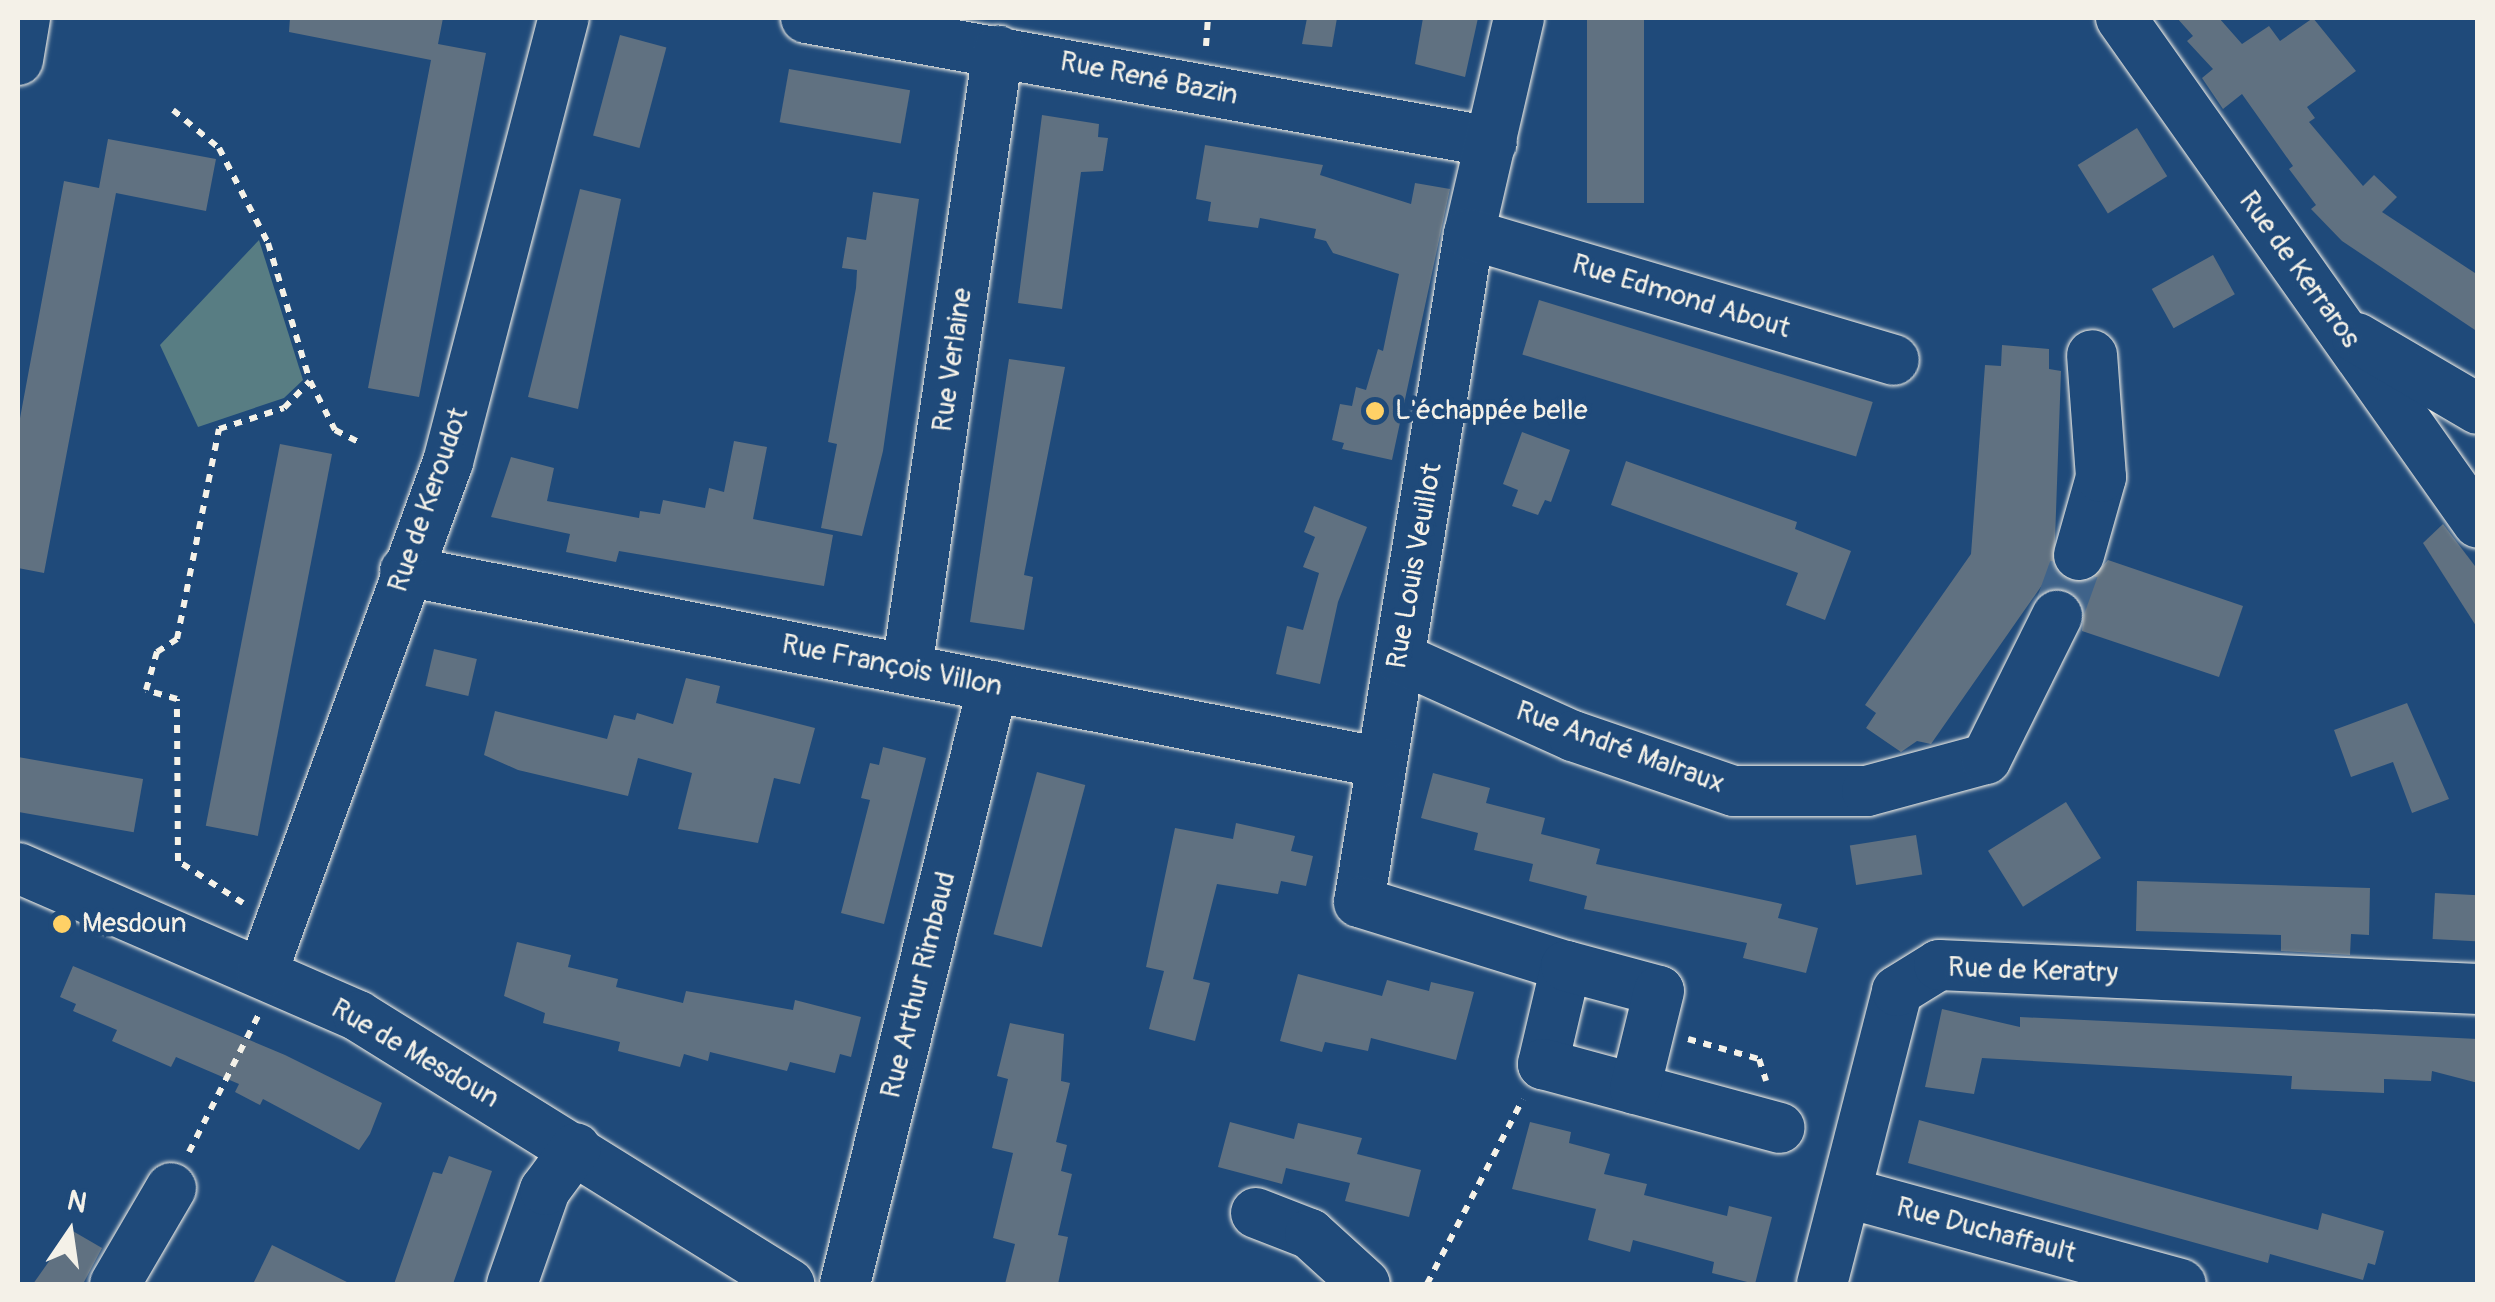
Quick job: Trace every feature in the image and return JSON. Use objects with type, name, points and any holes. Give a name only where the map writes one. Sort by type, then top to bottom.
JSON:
[{"type":"street","points":[[18,60],[25,18]]},
{"type":"street","name":"Rue de Keroudot","points":[[269,976],[405,571],[448,462],[564,18]]},
{"type":"street","name":"Rue René Bazin","points":[[806,18],[1492,142]]},
{"type":"street","name":"Rue Louis Veuillot","points":[[1518,18],[1469,234],[1400,658],[1378,762],[1358,902],[1660,991],[1635,1089]]},
{"type":"street","name":"Rue de Kerraros","points":[[2121,18],[2478,524]]},
{"type":"street","name":"Rue Verlaine","points":[[907,668],[998,51]]},
{"type":"street","name":"Rue Edmond About","points":[[1469,234],[1894,360]]},
{"type":"street","points":[[2344,330],[2478,409]]},
{"type":"street","points":[[2078,555],[2101,477],[2092,354]]},
{"type":"street","name":"Rue François Villon","points":[[405,571],[1378,762]]},
{"type":"street","name":"Rue André Malraux","points":[[1400,658],[1573,736],[1734,791],[1868,791],[1986,759],[2058,616]]},
{"type":"street","name":"Rue Arthur Rimbaud","points":[[845,1284],[993,686]]},
{"type":"street","name":"Rue de Mesdoun","points":[[18,868],[358,1016],[576,1148],[789,1284]]},
{"type":"street","name":"Rue de Keratry","points":[[1822,1284],[1897,990],[1939,965],[2478,988]]},
{"type":"street","points":[[1566,966],[1544,1060],[1780,1128]]},
{"type":"street","points":[[512,1284],[545,1190],[576,1148]]},
{"type":"street","points":[[116,1284],[171,1188]]},
{"type":"street","name":"Rue Duchaffault","points":[[1848,1193],[2181,1284]]},
{"type":"street","points":[[1256,1213],[1310,1234],[1365,1284]]},
{"type":"path","points":[[173,110],[219,148],[268,243],[310,381],[335,430],[362,444]]},
{"type":"path","points":[[256,912],[178,862],[176,699],[146,690],[157,652],[177,639],[220,429],[284,408],[310,381]]},
{"type":"path","points":[[171,1188],[269,976]]},
{"type":"path","points":[[1427,1284],[1544,1060]]},
{"type":"green space","points":[[259,240],[303,380],[284,398],[198,427],[160,345]]},
{"type":"building","points":[[290,18],[443,18],[438,44],[486,53],[419,397],[368,388],[431,60],[289,32]]},
{"type":"building","points":[[1307,18],[1337,18],[1332,47],[1302,44]]},
{"type":"building","points":[[1423,18],[1478,18],[1465,77],[1415,64]]},
{"type":"building","points":[[1587,18],[1644,18],[1644,203],[1587,203]]},
{"type":"building","points":[[2177,18],[2219,18],[2242,44],[2269,26],[2280,41],[2313,18],[2356,71],[2307,107],[2315,118],[2309,122],[2363,186],[2374,175],[2397,197],[2382,212],[2478,275],[2478,332],[2342,241],[2311,209],[2316,205],[2289,169],[2293,166],[2242,94],[2223,109],[2202,78],[2213,69],[2187,41],[2193,36]]},
{"type":"building","points":[[620,35],[666,47],[639,148],[593,135]]},
{"type":"building","points":[[789,69],[910,90],[901,144],[780,122]]},
{"type":"building","points":[[1042,115],[1099,124],[1098,137],[1108,138],[1103,171],[1081,172],[1062,309],[1018,303]]},
{"type":"building","points":[[2137,128],[2167,176],[2108,213],[2078,165]]},
{"type":"building","points":[[108,139],[216,159],[206,211],[116,193],[44,573],[18,568],[18,429],[64,181],[99,188]]},
{"type":"building","points":[[1205,145],[1323,165],[1320,175],[1411,204],[1415,183],[1450,189],[1392,460],[1342,449],[1344,443],[1332,440],[1340,404],[1352,406],[1356,387],[1366,390],[1378,349],[1383,351],[1399,274],[1333,253],[1326,241],[1314,238],[1316,229],[1260,218],[1258,228],[1208,221],[1211,202],[1196,199]]},
{"type":"building","points":[[580,189],[621,199],[578,409],[528,397]]},
{"type":"building","points":[[873,192],[919,199],[883,451],[862,536],[821,528],[837,444],[828,442],[856,288],[857,270],[842,268],[847,237],[866,240]]},
{"type":"building","points":[[2213,255],[2235,294],[2174,328],[2152,289]]},
{"type":"building","points":[[1539,300],[1873,402],[1856,457],[1522,355]]},
{"type":"building","points":[[2002,345],[2049,349],[2049,369],[2061,371],[2054,568],[1931,744],[1917,741],[1901,752],[1866,728],[1876,713],[1865,705],[1971,554],[1985,365],[2001,366]]},
{"type":"building","points":[[1009,359],[1065,367],[1024,575],[1033,577],[1024,630],[970,622]]},
{"type":"building","points":[[1522,432],[1570,450],[1551,502],[1545,500],[1538,515],[1512,506],[1518,490],[1503,484]]},
{"type":"building","points":[[734,441],[767,447],[753,519],[833,535],[824,586],[619,551],[616,562],[566,552],[570,534],[491,517],[511,457],[554,468],[547,501],[639,518],[640,511],[660,514],[663,500],[705,508],[709,488],[724,492]]},
{"type":"building","points":[[280,444],[332,454],[258,836],[206,826]]},
{"type":"building","points":[[1626,461],[1797,522],[1795,529],[1851,551],[1825,620],[1786,605],[1798,573],[1611,505]]},
{"type":"building","points":[[1314,506],[1367,527],[1338,602],[1320,684],[1276,674],[1287,626],[1303,630],[1319,573],[1303,567],[1315,537],[1304,532]]},
{"type":"building","points":[[2443,524],[2478,570],[2478,629],[2423,543]]},
{"type":"building","points":[[2108,560],[2243,606],[2219,677],[2082,631],[2087,583]]},
{"type":"building","points":[[434,649],[477,659],[468,696],[425,686]]},
{"type":"building","points":[[686,678],[720,686],[716,703],[815,728],[800,784],[774,778],[758,843],[678,829],[692,773],[638,758],[628,796],[518,770],[484,755],[495,711],[607,739],[614,715],[635,720],[637,713],[673,724]]},
{"type":"building","points":[[2407,703],[2449,799],[2412,813],[2393,762],[2351,777],[2334,730]]},
{"type":"building","points":[[883,747],[926,758],[884,924],[841,913],[870,800],[861,798],[870,763],[879,765]]},
{"type":"building","points":[[18,757],[143,779],[134,832],[18,812]]},
{"type":"building","points":[[1037,772],[1085,785],[1042,947],[994,934]]},
{"type":"building","points":[[1433,773],[1490,788],[1486,803],[1545,818],[1541,834],[1600,849],[1596,864],[1782,904],[1778,918],[1818,928],[1806,973],[1743,958],[1747,943],[1584,909],[1587,896],[1529,881],[1533,864],[1474,850],[1478,833],[1421,818]]},
{"type":"building","points":[[2066,802],[2101,858],[2023,907],[1988,851]]},
{"type":"building","points":[[1236,823],[1295,836],[1291,851],[1313,856],[1306,886],[1281,881],[1278,894],[1217,884],[1193,979],[1210,983],[1195,1041],[1149,1029],[1164,971],[1146,967],[1175,828],[1233,839]]},
{"type":"building","points":[[1916,835],[1922,875],[1856,885],[1850,845]]},
{"type":"building","points":[[2137,881],[2370,888],[2369,935],[2351,934],[2350,955],[2281,951],[2281,935],[2136,931]]},
{"type":"building","points":[[2435,893],[2478,895],[2476,941],[2433,939]]},
{"type":"building","points":[[517,942],[571,955],[568,967],[618,979],[616,987],[683,1003],[686,991],[793,1010],[795,1000],[861,1017],[851,1057],[840,1054],[835,1073],[790,1062],[787,1071],[710,1052],[708,1061],[684,1054],[680,1067],[618,1051],[620,1042],[543,1023],[545,1013],[504,996]]},
{"type":"building","points":[[73,966],[285,1055],[382,1103],[370,1134],[359,1150],[263,1099],[260,1105],[235,1092],[239,1084],[176,1057],[171,1067],[112,1041],[117,1030],[73,1011],[76,1004],[60,997]]},
{"type":"building","points":[[1298,974],[1382,996],[1387,980],[1429,991],[1431,982],[1474,992],[1456,1060],[1371,1038],[1368,1051],[1325,1042],[1322,1052],[1280,1041]]},
{"type":"building","points":[[1942,1009],[2020,1027],[2020,1017],[2478,1039],[2478,1083],[2432,1071],[2431,1081],[2384,1079],[2384,1093],[2291,1089],[2292,1076],[1982,1058],[1974,1094],[1925,1087]]},
{"type":"building","points":[[1010,1023],[1064,1034],[1061,1081],[1070,1083],[1056,1142],[1067,1145],[1061,1171],[1072,1174],[1058,1235],[1068,1237],[1058,1284],[1005,1284],[1015,1244],[993,1238],[1013,1153],[992,1148],[1008,1079],[997,1076]]},
{"type":"building","points":[[1919,1120],[2318,1230],[2322,1213],[2384,1231],[2375,1265],[2368,1263],[2363,1280],[2270,1254],[2268,1263],[1908,1163]]},
{"type":"building","points":[[1230,1122],[1294,1139],[1298,1123],[1362,1138],[1357,1154],[1421,1170],[1409,1217],[1345,1201],[1350,1183],[1286,1168],[1282,1184],[1218,1167]]},
{"type":"building","points":[[1530,1122],[1571,1132],[1569,1143],[1610,1154],[1604,1174],[1647,1184],[1644,1195],[1727,1216],[1729,1206],[1772,1217],[1755,1284],[1712,1273],[1714,1262],[1633,1240],[1630,1252],[1588,1240],[1596,1209],[1512,1189]]},
{"type":"building","points":[[449,1156],[492,1171],[453,1284],[394,1284],[433,1172],[442,1174]]},
{"type":"building","points":[[71,1230],[102,1248],[83,1284],[33,1284]]},
{"type":"building","points":[[272,1245],[351,1284],[253,1284]]},
{"type":"tunnel","points":[[2057,616],[2079,555]]},
{"type":"place","name":"L'échappée belle","points":[[1375,411]]},
{"type":"place","name":"Mesdoun","points":[[62,924]]}]
